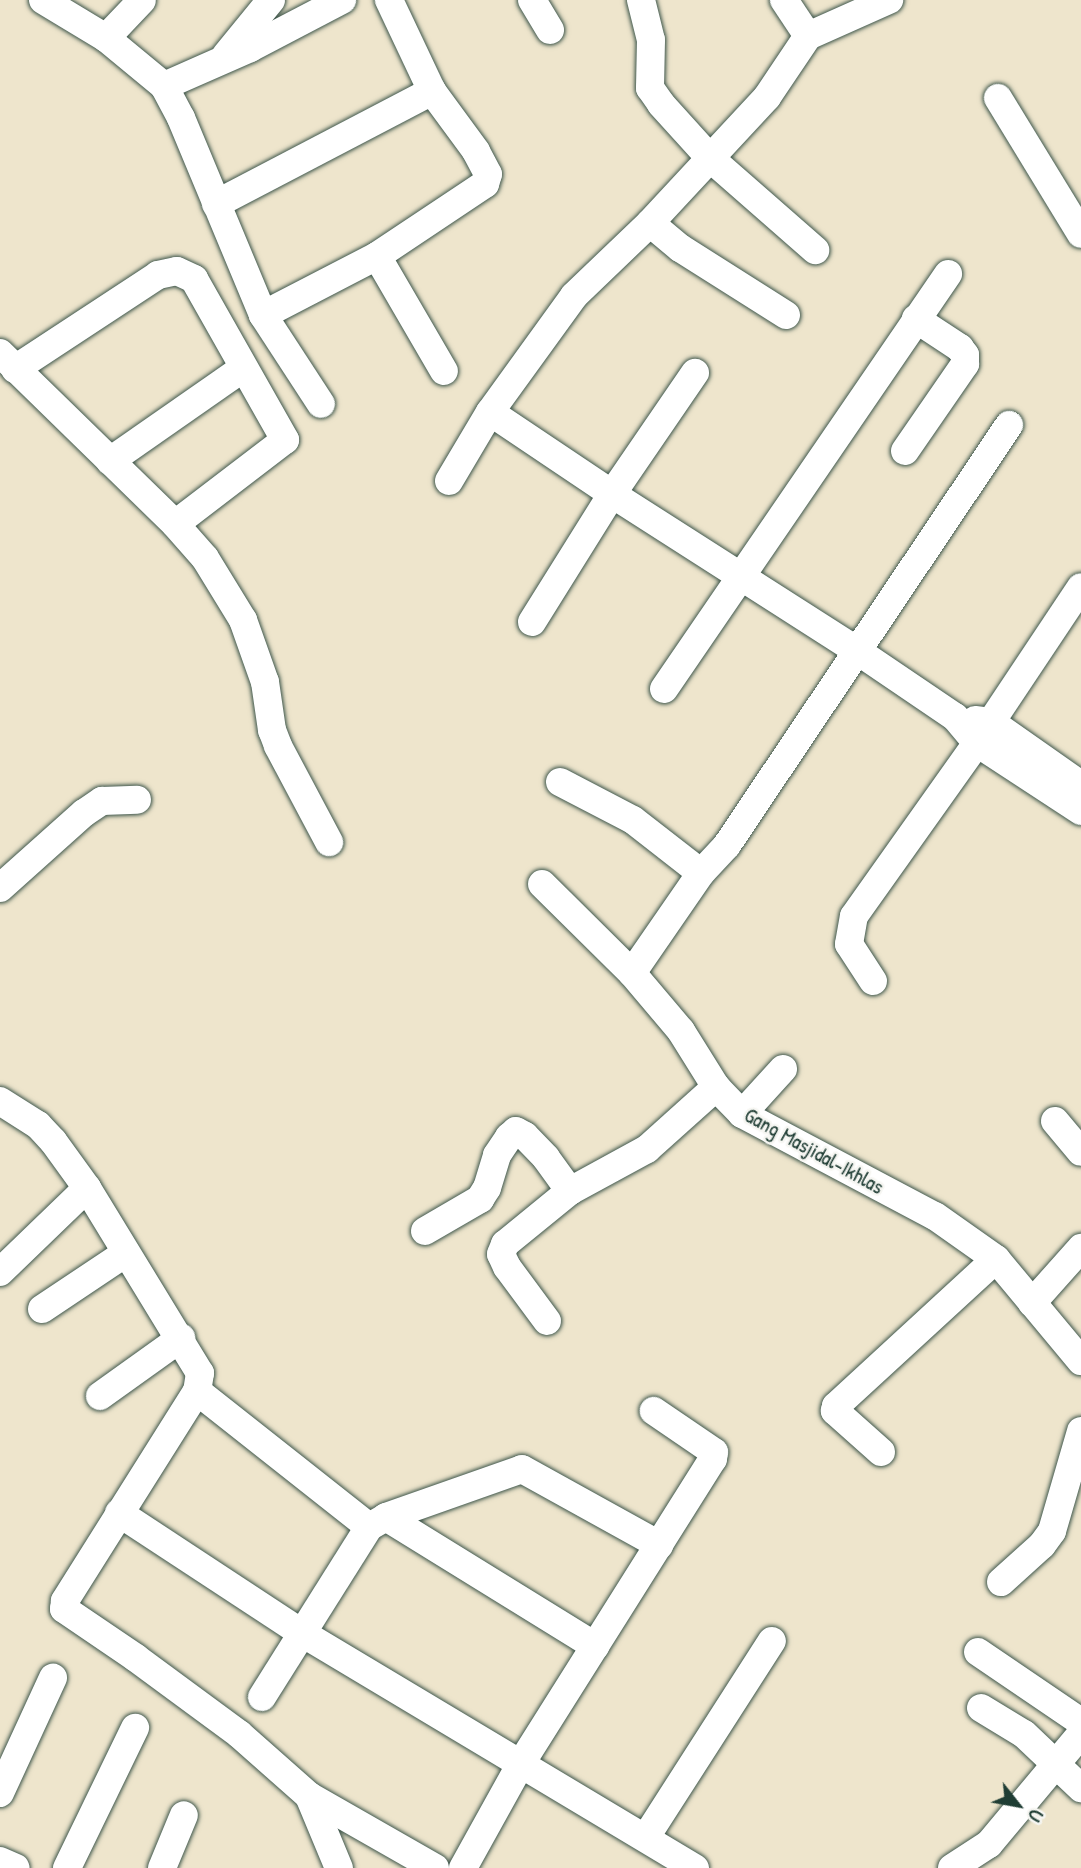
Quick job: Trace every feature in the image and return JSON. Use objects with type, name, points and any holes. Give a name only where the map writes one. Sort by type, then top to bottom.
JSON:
[{"type":"street","points":[[43,0],[106,38],[164,86],[181,118],[263,315],[321,404]]},
{"type":"street","points":[[106,38],[142,0]]},
{"type":"street","points":[[220,62],[271,0]]},
{"type":"street","points":[[164,86],[220,62],[342,0]]},
{"type":"street","points":[[263,315],[377,256],[485,184],[488,174],[476,151],[432,91],[389,0]]},
{"type":"street","points":[[532,0],[550,30]]},
{"type":"street","points":[[641,0],[650,40],[650,88],[710,158],[815,250]]},
{"type":"street","points":[[783,0],[808,36]]},
{"type":"street","points":[[449,481],[490,412],[574,296],[650,223],[767,97],[808,36],[873,3]]},
{"type":"street","points":[[216,204],[432,91]]},
{"type":"street","points":[[998,98],[1081,234]]},
{"type":"street","points":[[650,223],[680,248],[786,315]]},
{"type":"street","points":[[377,256],[444,371]]},
{"type":"street","points":[[175,524],[285,440],[242,369],[194,279],[177,271],[158,275],[7,361],[175,524],[205,558],[243,620],[265,682],[275,738],[329,842]]},
{"type":"street","points":[[664,689],[948,274]]},
{"type":"street","points":[[905,452],[965,364],[965,355],[960,348],[916,319]]},
{"type":"street","points":[[110,461],[242,369]]},
{"type":"street","points":[[532,622],[612,494],[695,373]]},
{"type":"street","points":[[490,412],[955,717],[1081,785]]},
{"type":"street","points":[[632,973],[701,873],[727,845],[1009,425]]},
{"type":"street","points":[[873,981],[849,944],[854,916],[984,732],[1081,587]]},
{"type":"street","points":[[984,732],[1081,811]]},
{"type":"street","points":[[560,782],[633,820],[701,873]]},
{"type":"street","points":[[0,888],[84,813],[102,801],[137,800]]},
{"type":"street","name":"Gang Masjidal-Ikhlas","points":[[542,884],[632,973],[681,1031],[716,1087],[741,1114],[935,1216],[996,1259],[1081,1361]]},
{"type":"street","points":[[741,1114],[783,1069]]},
{"type":"street","points":[[547,1321],[506,1267],[501,1254],[505,1244],[570,1191],[647,1149],[716,1087]]},
{"type":"street","points":[[0,1101],[38,1125],[88,1188],[200,1373],[197,1391],[65,1601],[64,1609],[239,1734],[309,1796],[435,1868]]},
{"type":"street","points":[[1055,1121],[1081,1152]]},
{"type":"street","points":[[425,1231],[480,1199],[497,1155],[516,1131],[526,1136],[546,1158],[570,1191]]},
{"type":"street","points":[[0,1272],[88,1188]]},
{"type":"street","points":[[1032,1303],[1081,1248]]},
{"type":"street","points":[[42,1309],[126,1253]]},
{"type":"street","points":[[881,1452],[835,1411],[836,1406],[996,1259]]},
{"type":"street","points":[[100,1396],[181,1338]]},
{"type":"street","points":[[197,1391],[377,1522],[595,1646]]},
{"type":"street","points":[[463,1868],[520,1765],[659,1545],[676,1523],[715,1455],[654,1411]]},
{"type":"street","points":[[1001,1582],[1042,1545],[1052,1531],[1081,1430]]},
{"type":"street","points":[[262,1697],[377,1522],[522,1469],[659,1545]]},
{"type":"street","points":[[119,1513],[302,1633],[695,1868]]},
{"type":"street","points":[[646,1837],[772,1641]]},
{"type":"street","points":[[978,1652],[1081,1722]]},
{"type":"street","points":[[0,1793],[53,1678]]},
{"type":"street","points":[[981,1708],[1024,1734],[1081,1788]]},
{"type":"street","points":[[67,1868],[135,1728]]},
{"type":"street","points":[[952,1868],[989,1844],[1081,1734]]},
{"type":"street","points":[[309,1796],[339,1868]]},
{"type":"street","points":[[162,1868],[184,1815]]},
{"type":"street","points":[[0,1861],[16,1868]]}]
